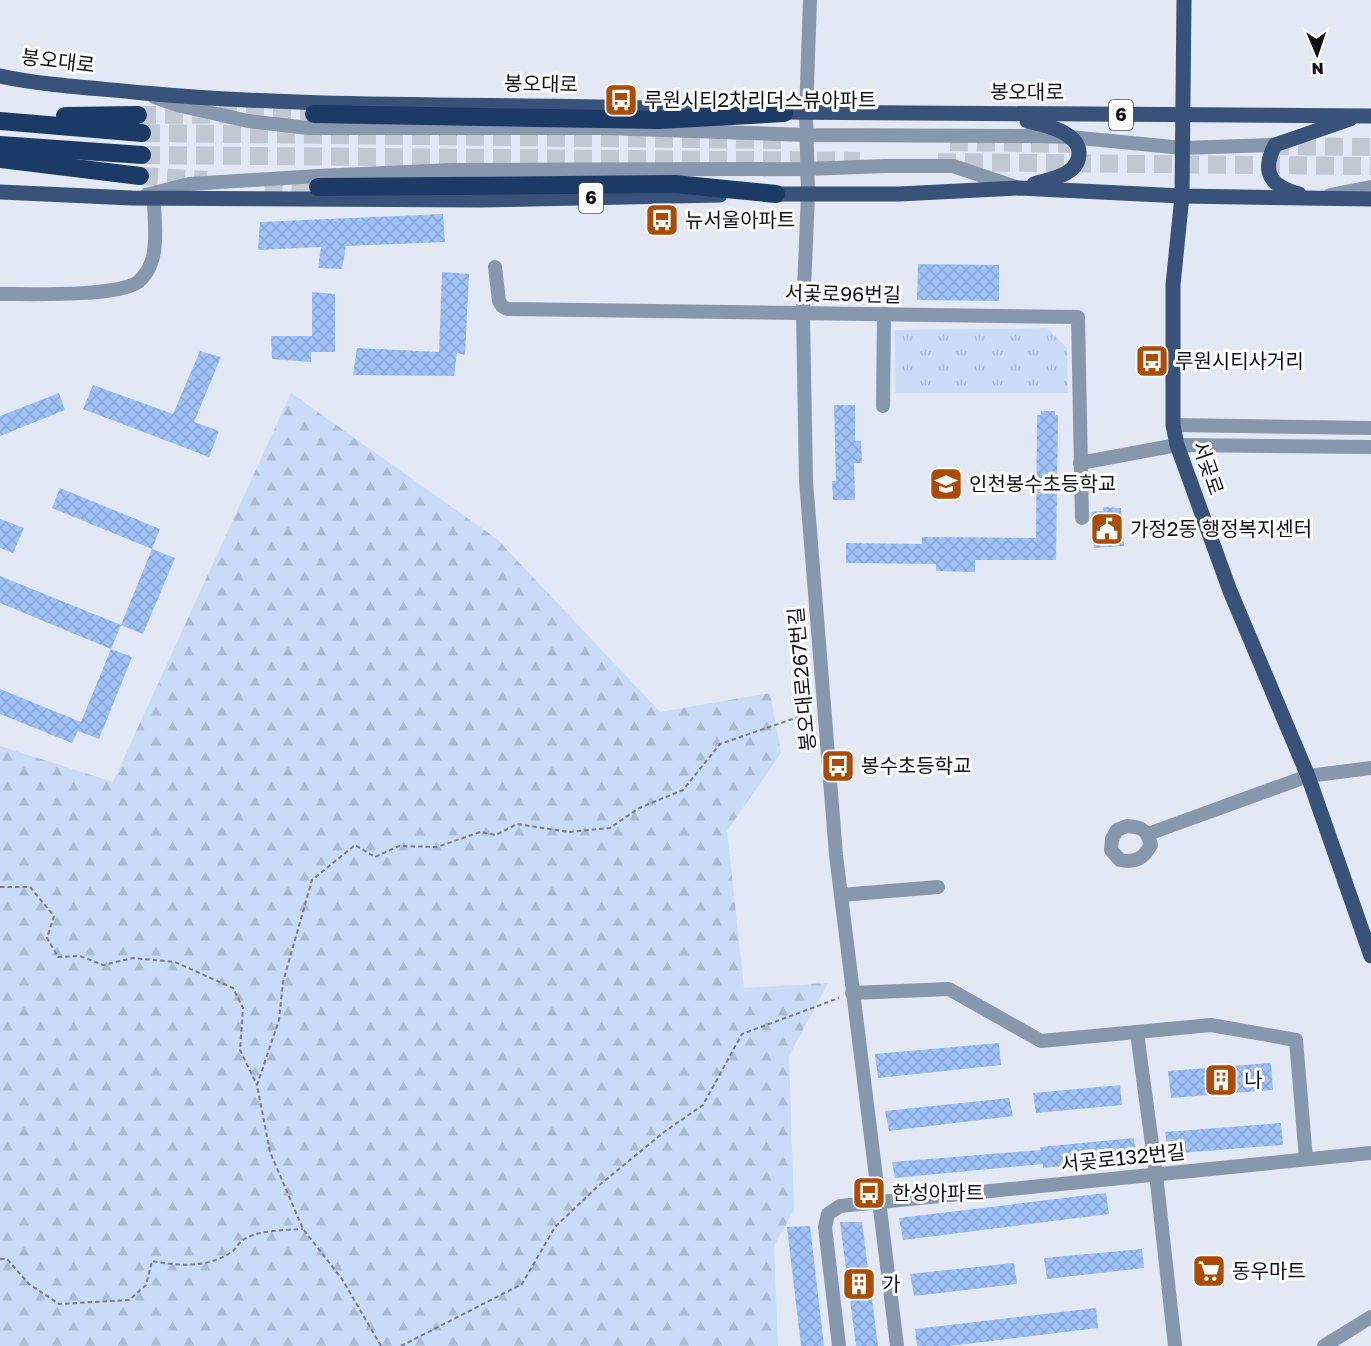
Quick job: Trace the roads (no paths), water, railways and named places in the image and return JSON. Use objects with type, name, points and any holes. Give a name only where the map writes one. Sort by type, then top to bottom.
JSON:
[{"type":"highway","points":[[314,114],[659,120],[784,113]]},
{"type":"highway","points":[[0,119],[138,115]]},
{"type":"highway","points":[[0,119],[142,133]]},
{"type":"highway","points":[[0,145],[142,155]]},
{"type":"highway","points":[[0,159],[140,176]]},
{"type":"highway","points":[[318,186],[675,184],[776,194]]},
{"type":"main road","name":"서곶로","points":[[1184,0],[1182,196],[1173,285],[1173,425],[1177,445],[1230,591],[1308,776],[1371,956]]},
{"type":"main road","name":"봉오대로","points":[[0,76],[42,84],[223,100],[328,104],[645,107],[806,114],[1366,116]]},
{"type":"main road","points":[[1007,115],[1047,126],[1070,136],[1079,148],[1080,157],[1073,169],[1060,177],[1019,188]]},
{"type":"main road","points":[[1314,198],[1286,190],[1274,182],[1269,173],[1268,158],[1275,145],[1366,116]]},
{"type":"main road","name":"6","points":[[0,192],[132,198],[481,200],[898,194],[1019,188],[1182,196]]},
{"type":"main road","points":[[1182,196],[1371,199]]},
{"type":"street","name":"봉오대로267번길","points":[[810,0],[806,114],[808,194],[803,314],[806,481],[841,895],[897,1346]]},
{"type":"street","points":[[140,92],[177,105],[248,121],[308,128],[607,128],[807,135],[1070,136],[1183,148],[1275,145]]},
{"type":"street","points":[[132,198],[189,184],[452,170],[807,169],[953,166],[1019,188]]},
{"type":"street","points":[[1314,198],[1371,187]]},
{"type":"street","points":[[0,294],[52,294],[113,290],[127,287],[138,281],[147,271],[154,254],[154,198]]},
{"type":"street","name":"서곷로96번길","points":[[495,267],[499,301],[507,309],[1078,317],[1082,518]]},
{"type":"street","points":[[883,406],[884,314]]},
{"type":"street","points":[[1173,425],[1371,428]]},
{"type":"street","points":[[1080,463],[1177,445],[1371,447]]},
{"type":"street","points":[[1148,834],[1308,776],[1371,768]]},
{"type":"street","points":[[841,895],[938,888]]},
{"type":"street","points":[[852,993],[949,988],[1041,1041],[1211,1025],[1296,1040],[1306,1160]]},
{"type":"street","points":[[1137,1033],[1156,1174],[1175,1346]]},
{"type":"street","name":"서곶로132번길","points":[[839,1346],[825,1227],[828,1214],[840,1206],[1371,1153]]},
{"type":"street","points":[[1324,1346],[1371,1317]]},
{"type":"tunnel","points":[[138,115],[314,114]]},
{"type":"tunnel","points":[[142,133],[781,140]]},
{"type":"tunnel","points":[[950,142],[1084,144]]},
{"type":"tunnel","points":[[1271,146],[1371,147]]},
{"type":"tunnel","points":[[142,155],[860,161]]},
{"type":"tunnel","points":[[938,162],[1371,166]]},
{"type":"tunnel","points":[[140,176],[207,180]]},
{"type":"tunnel","points":[[265,183],[318,187]]},
{"type":"place","name":"루원시티2차리더스뷰아파트","points":[[621,100]]},
{"type":"place","name":"뉴서울아파트","points":[[662,220]]},
{"type":"place","name":"루원시티사거리","points":[[1152,361]]},
{"type":"place","name":"인천봉수초등학교","points":[[946,484]]},
{"type":"place","name":"가정2동 행정복지센터","points":[[1107,529]]},
{"type":"place","name":"봉수초등학교","points":[[838,766]]},
{"type":"place","name":"나","points":[[1221,1080]]},
{"type":"place","name":"한성아파트","points":[[869,1193]]},
{"type":"place","name":"동우마트","points":[[1209,1271]]},
{"type":"place","name":"가","points":[[859,1284]]}]
